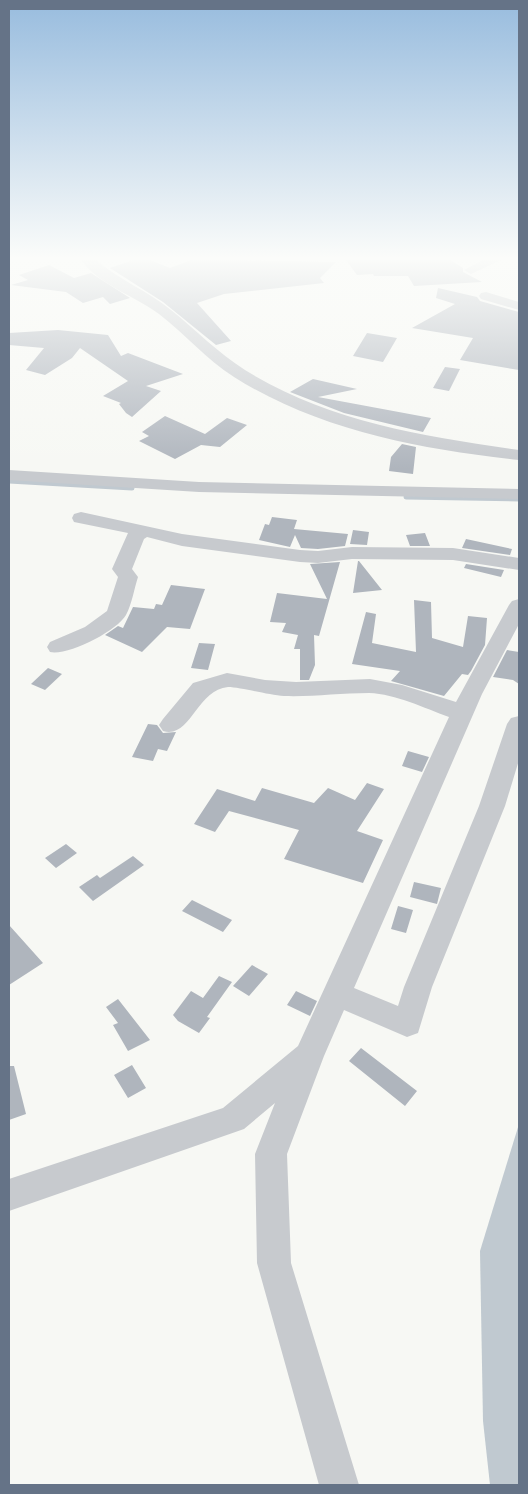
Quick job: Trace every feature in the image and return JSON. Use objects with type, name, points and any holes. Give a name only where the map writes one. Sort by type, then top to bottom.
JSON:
[{"type":"street","points":[[187,330],[238,372],[291,402],[358,427],[404,437],[519,454]]},
{"type":"street","points":[[9,475],[199,487],[519,494]]},
{"type":"street","points":[[9,487],[61,492],[519,507]]},
{"type":"street","points":[[81,518],[182,540],[300,556],[318,557],[352,553],[453,554],[519,564]]},
{"type":"street","points":[[58,647],[93,632],[116,614],[128,577],[122,569],[136,535],[147,531]]},
{"type":"street","points":[[339,1485],[274,1263],[271,1154],[309,1055],[463,712],[519,605]]},
{"type":"street","points":[[171,725],[201,688],[227,680],[266,687],[370,686],[394,690],[463,712]]},
{"type":"street","points":[[337,994],[407,1024],[418,987],[492,806],[519,724]]},
{"type":"street","points":[[9,1195],[234,1119],[309,1055]]},
{"type":"shaded area","points":[[519,1124],[519,1485],[490,1485],[483,1421],[480,1251]]},
{"type":"building","points":[[58,330],[108,335],[121,356],[128,353],[183,374],[146,386],[161,391],[132,417],[126,413],[119,404],[121,403],[103,396],[128,381],[80,348],[72,358],[45,375],[26,370],[44,348],[9,345],[9,333]]},
{"type":"building","points":[[197,330],[221,330],[231,341],[216,345]]},
{"type":"building","points":[[422,330],[519,330],[519,370],[460,360],[473,338]]},
{"type":"building","points":[[367,333],[397,338],[383,362],[353,356]]},
{"type":"building","points":[[445,367],[460,369],[449,391],[433,388]]},
{"type":"building","points":[[313,379],[357,389],[318,397],[431,418],[423,432],[344,413],[290,392]]},
{"type":"building","points":[[165,416],[205,434],[227,418],[247,425],[220,447],[201,445],[175,459],[139,441],[149,436],[142,432]]},
{"type":"building","points":[[402,444],[416,447],[413,474],[389,471],[391,457]]},
{"type":"building","points":[[272,517],[297,520],[294,529],[348,534],[345,546],[318,549],[301,548],[295,535],[290,547],[259,540],[265,524],[269,525]]},
{"type":"building","points":[[353,530],[369,532],[367,545],[350,544]]},
{"type":"building","points":[[425,533],[430,546],[410,546],[406,535]]},
{"type":"building","points":[[466,539],[512,549],[510,555],[462,548]]},
{"type":"building","points":[[359,561],[382,590],[353,593]]},
{"type":"building","points":[[340,562],[319,636],[314,635],[315,665],[309,680],[300,680],[300,649],[294,649],[298,635],[282,632],[286,623],[270,622],[277,593],[327,599],[310,564]]},
{"type":"building","points":[[466,564],[504,570],[501,577],[464,568]]},
{"type":"building","points":[[171,585],[205,589],[190,629],[167,627],[142,652],[105,635],[118,626],[123,628],[133,607],[154,609],[156,604],[162,605]]},
{"type":"building","points":[[414,600],[431,602],[432,638],[463,647],[468,616],[487,618],[485,645],[471,671],[468,675],[462,674],[444,696],[391,681],[400,671],[352,664],[366,612],[376,614],[372,643],[416,652]]},
{"type":"building","points":[[199,643],[215,644],[208,670],[191,668]]},
{"type":"building","points":[[507,650],[519,652],[519,684],[513,680],[493,677]]},
{"type":"building","points":[[48,668],[62,674],[45,690],[31,684]]},
{"type":"building","points":[[148,724],[157,725],[163,733],[176,732],[167,751],[158,749],[153,761],[132,757]]},
{"type":"building","points":[[408,751],[429,757],[422,772],[402,766]]},
{"type":"building","points":[[367,783],[384,789],[357,831],[383,840],[363,883],[284,859],[299,830],[229,811],[215,832],[194,824],[217,789],[255,801],[262,788],[314,803],[328,788],[355,800]]},
{"type":"building","points":[[66,844],[77,853],[56,868],[45,858]]},
{"type":"building","points":[[133,856],[144,865],[93,901],[79,887],[97,875],[100,878]]},
{"type":"building","points":[[414,882],[441,888],[437,904],[410,897]]},
{"type":"building","points":[[192,900],[232,920],[223,932],[182,911]]},
{"type":"building","points":[[398,906],[413,910],[406,933],[391,929]]},
{"type":"building","points":[[9,925],[43,963],[9,985]]},
{"type":"building","points":[[252,965],[268,974],[249,996],[233,986]]},
{"type":"building","points":[[219,976],[232,982],[207,1017],[210,1018],[199,1033],[178,1021],[173,1015],[191,991],[203,998]]},
{"type":"building","points":[[296,991],[317,1001],[310,1016],[287,1005]]},
{"type":"building","points":[[118,999],[150,1040],[128,1051],[113,1025],[118,1023],[106,1007]]},
{"type":"building","points":[[361,1048],[417,1091],[405,1106],[349,1061]]},
{"type":"building","points":[[132,1065],[146,1088],[128,1098],[114,1075]]},
{"type":"building","points":[[9,1066],[14,1066],[26,1114],[9,1120]]},
{"type":"waterway","points":[[9,481],[132,488]]},
{"type":"waterway","points":[[406,497],[519,499]]}]
